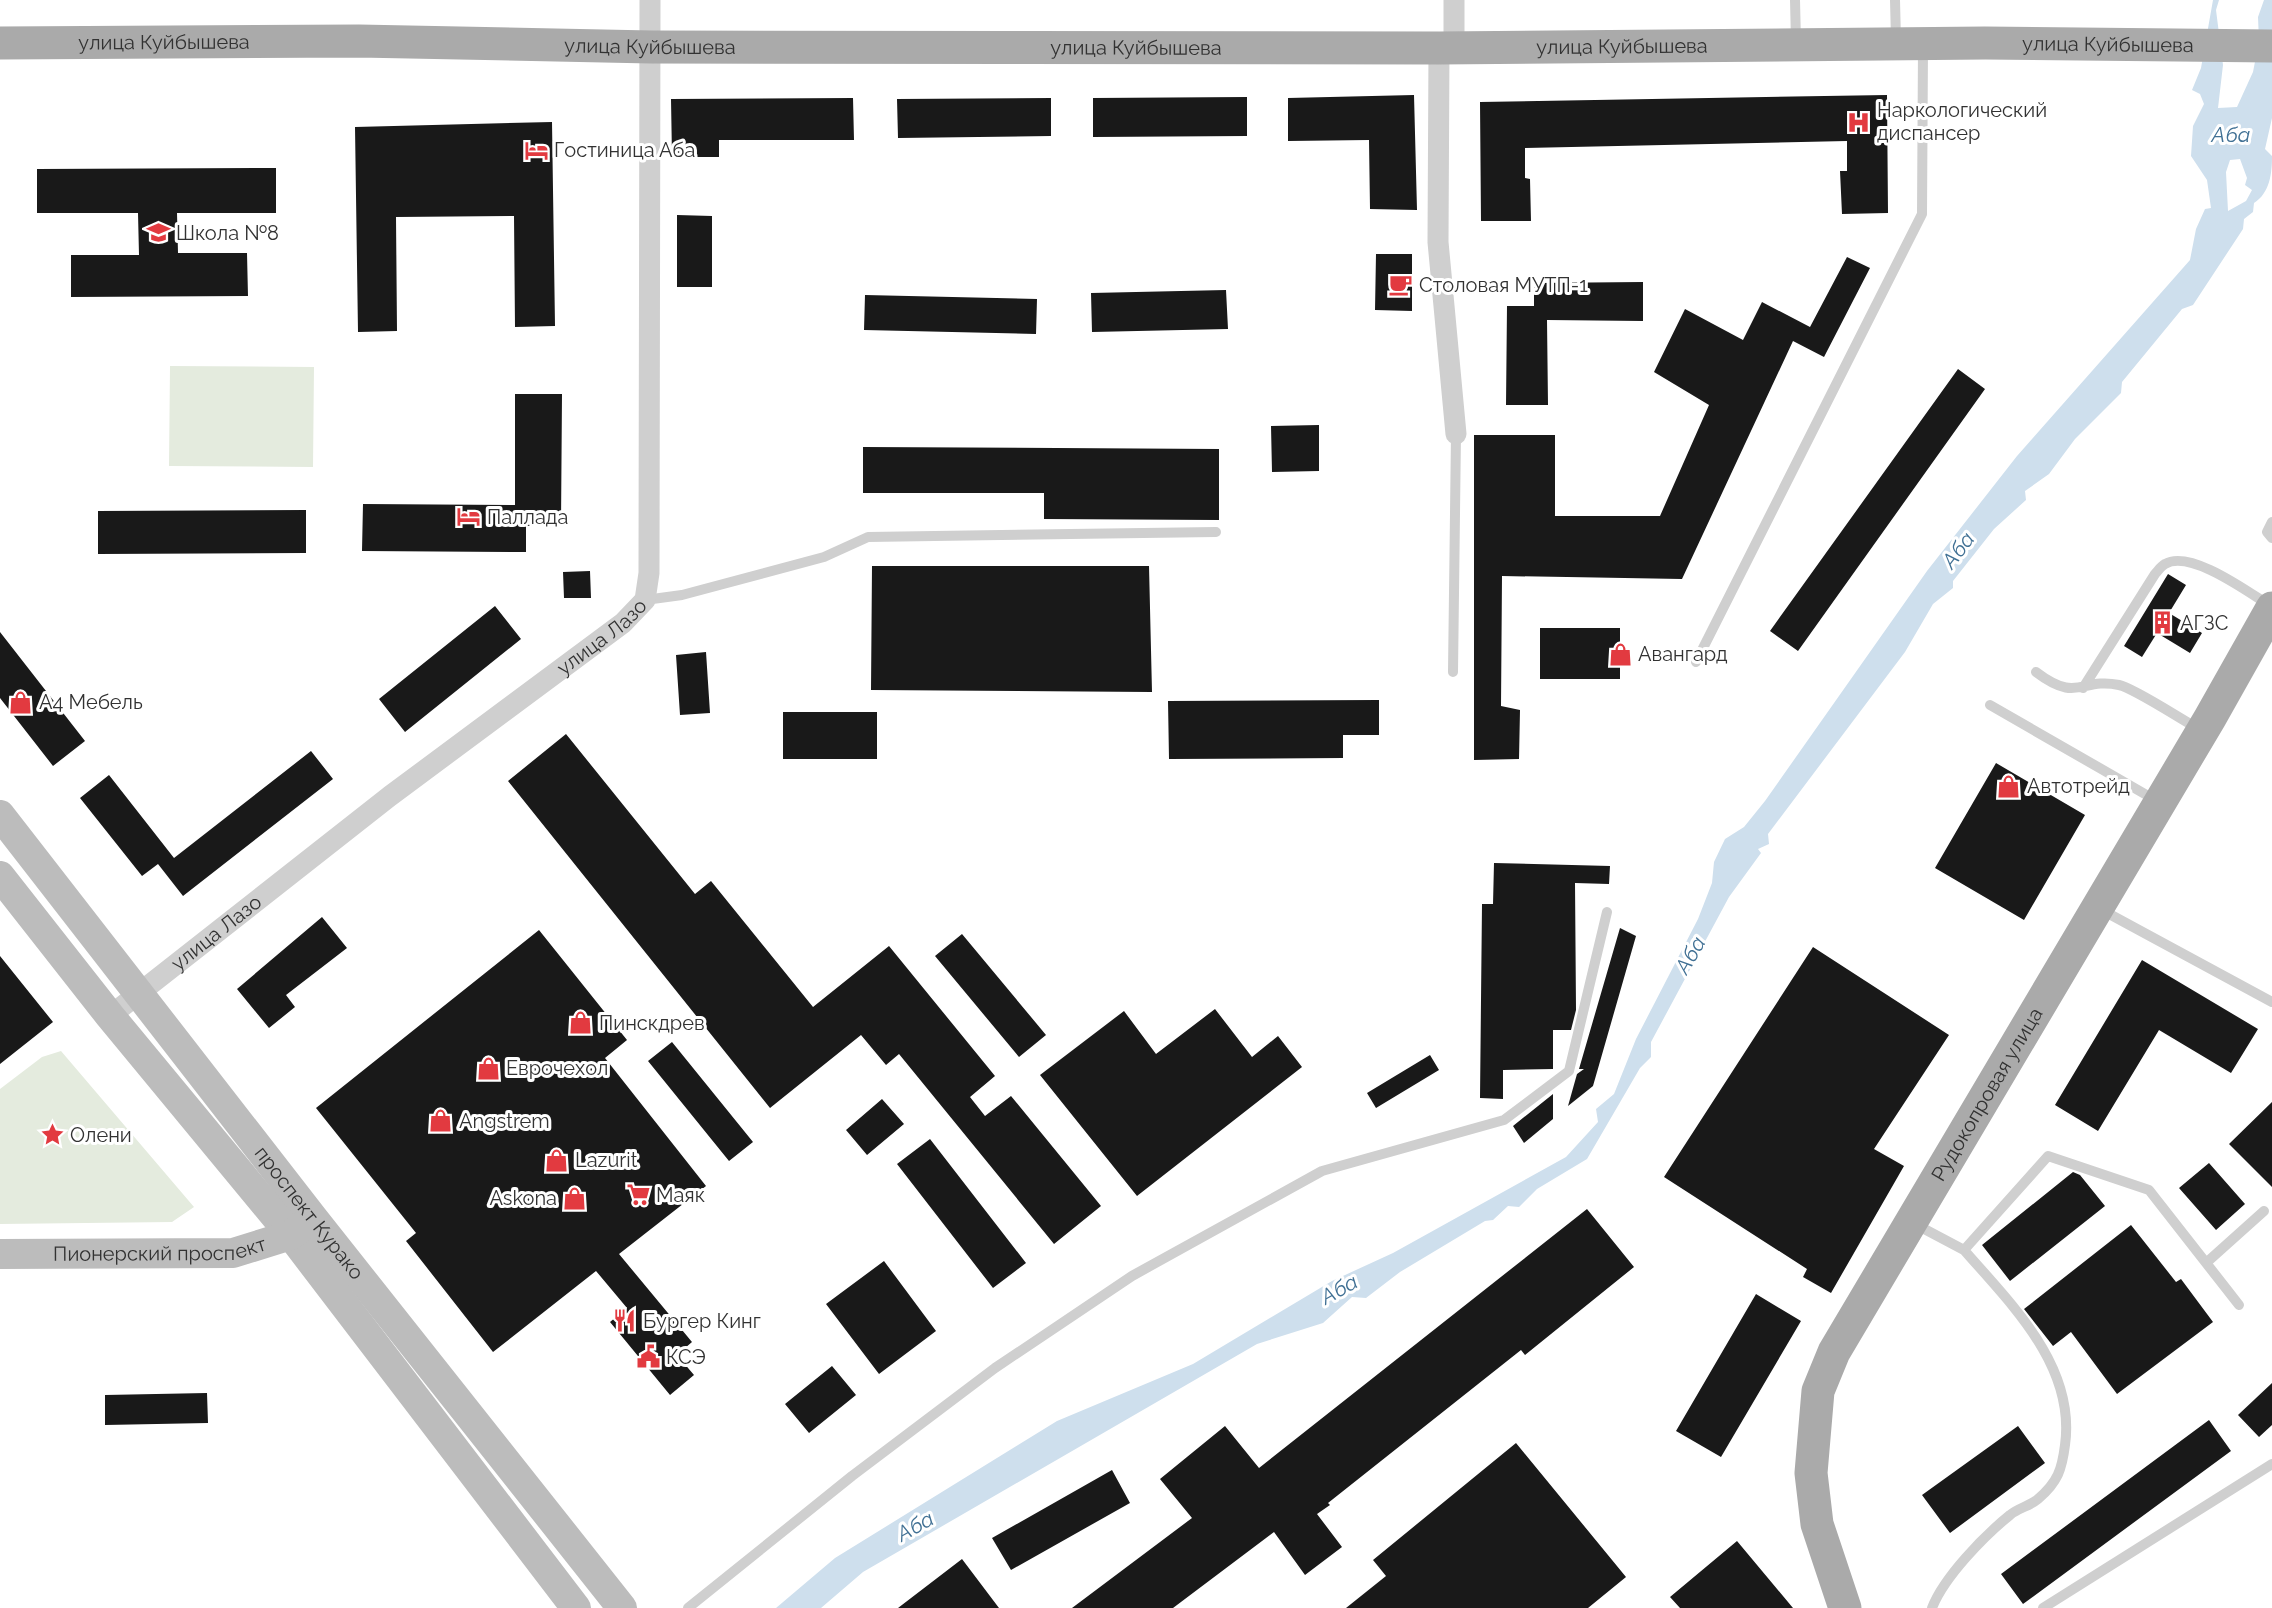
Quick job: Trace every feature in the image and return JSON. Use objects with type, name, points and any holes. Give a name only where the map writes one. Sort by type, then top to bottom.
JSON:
[{"type":"main road","name":"улица Куйбышева","points":[[0,43],[359,41],[651,47],[1447,48],[2130,43],[2272,46]]},
{"type":"main road","name":"Рудокопровая улица","points":[[1845,1608],[1817,1524],[1811,1473],[1818,1391],[1834,1352],[2160,803],[2272,608]]},
{"type":"main road","name":"проспект Курако","points":[[0,815],[138,994],[576,1608]]},
{"type":"main road","name":"проспект Курако","points":[[0,876],[110,1016],[302,1226],[622,1608]]},
{"type":"main road","name":"Пионерский проспект","points":[[0,1254],[233,1253],[302,1226]]},
{"type":"street","name":"улица Лазо","points":[[110,1016],[390,796],[623,624],[645,600],[650,573],[650,0]]},
{"type":"street","points":[[1454,0],[1447,48],[1438,242],[1456,434]]},
{"type":"lane","points":[[1796,0],[1796,44]]},
{"type":"lane","points":[[1696,662],[1922,214],[1909,44],[1895,0]]},
{"type":"lane","points":[[1453,672],[1456,434]]},
{"type":"lane","points":[[2272,522],[2267,532],[2272,538]]},
{"type":"lane","points":[[645,600],[682,595],[824,557],[868,537],[1216,532]]},
{"type":"lane","points":[[2084,688],[2155,574],[2166,563],[2179,561],[2204,567],[2272,608]]},
{"type":"lane","points":[[2036,672],[2054,686],[2069,689],[2099,684],[2120,685],[2202,731]]},
{"type":"lane","points":[[1990,705],[2160,803]]},
{"type":"lane","points":[[2097,907],[2272,1002]]},
{"type":"lane","points":[[688,1608],[852,1476],[995,1368],[1132,1276],[1322,1172],[1504,1120],[1569,1071],[1607,912]]},
{"type":"lane","points":[[1964,1250],[2048,1156],[2149,1190],[2239,1305]]},
{"type":"lane","points":[[2206,1263],[2264,1211]]},
{"type":"lane","points":[[1910,1221],[1964,1250],[2039,1341],[2055,1370],[2065,1402],[2068,1425],[2062,1471],[2037,1500],[2012,1513],[1992,1533],[1939,1591],[1932,1608]]},
{"type":"lane","points":[[2043,1608],[2272,1464]]},
{"type":"shaded area","points":[[170,366],[314,367],[313,467],[169,466]]},
{"type":"shaded area","points":[[61,1051],[194,1207],[172,1222],[0,1224],[0,1089],[42,1057]]},
{"type":"water","name":"Аба","points":[[2213,0],[2219,0],[2216,10],[2223,65],[2218,108],[2237,107],[2253,72],[2259,41],[2258,17],[2264,0],[2272,0],[2272,118],[2265,149],[2272,156],[2272,162],[2271,176],[2264,194],[2254,203],[2253,212],[2244,219],[2243,229],[2193,305],[2182,309],[2122,382],[2121,393],[2075,439],[2049,474],[2025,491],[2026,500],[1994,529],[1953,581],[1953,588],[1933,604],[1905,652],[1768,834],[1769,844],[1758,849],[1761,853],[1729,897],[1651,1042],[1651,1057],[1640,1068],[1587,1159],[1537,1189],[1519,1207],[1508,1206],[1493,1220],[1485,1221],[1400,1272],[1366,1298],[1352,1297],[1323,1323],[1257,1344],[863,1572],[821,1608],[776,1608],[835,1558],[1057,1421],[1193,1364],[1332,1281],[1393,1253],[1566,1157],[1598,1122],[1596,1109],[1614,1094],[1636,1039],[1698,919],[1712,883],[1714,862],[1725,839],[1744,827],[1765,801],[1927,571],[2017,456],[2190,260],[2196,229],[2205,209],[2211,208],[2207,180],[2191,156],[2193,126],[2204,104],[2200,94],[2192,90],[2201,68]],"holes":[[[2240,159],[2247,178],[2245,185],[2252,190],[2246,201],[2228,211],[2226,172],[2230,160]]]},
{"type":"building","points":[[1414,95],[1417,210],[1370,209],[1369,140],[1288,141],[1288,98]]},
{"type":"building","points":[[1887,95],[1888,213],[1842,214],[1840,171],[1847,171],[1847,141],[1525,148],[1525,178],[1530,179],[1531,221],[1481,221],[1480,102]]},
{"type":"building","points":[[1247,97],[1247,136],[1093,137],[1093,98]]},
{"type":"building","points":[[853,98],[854,140],[719,140],[719,157],[672,157],[671,99]]},
{"type":"building","points":[[1051,98],[1051,136],[898,138],[897,99]]},
{"type":"building","points":[[552,122],[555,326],[515,327],[514,216],[396,217],[397,331],[358,332],[355,127]]},
{"type":"building","name":"Школа №8","points":[[276,168],[276,213],[177,213],[178,253],[247,253],[248,296],[71,297],[71,255],[139,255],[138,213],[37,213],[37,169]]},
{"type":"building","points":[[677,215],[712,216],[712,287],[677,287]]},
{"type":"building","points":[[1376,254],[1412,254],[1412,311],[1375,310]]},
{"type":"building","points":[[1847,257],[1870,268],[1824,357],[1793,341],[1682,579],[1502,576],[1501,706],[1520,710],[1519,759],[1474,760],[1474,435],[1555,435],[1555,516],[1660,516],[1709,405],[1654,372],[1685,309],[1743,340],[1762,302],[1810,327]]},
{"type":"building","points":[[1643,282],[1643,321],[1547,320],[1548,405],[1506,405],[1507,306],[1534,306],[1534,283]]},
{"type":"building","points":[[1226,290],[1228,329],[1092,332],[1091,293]]},
{"type":"building","points":[[865,295],[1037,299],[1036,334],[864,330]]},
{"type":"building","points":[[1958,369],[1985,389],[1798,651],[1770,631]]},
{"type":"building","points":[[515,394],[562,394],[561,526],[526,526],[526,552],[362,551],[363,504],[515,505]]},
{"type":"building","points":[[1319,425],[1319,471],[1272,472],[1271,426]]},
{"type":"building","points":[[863,447],[1219,449],[1219,520],[1044,519],[1044,493],[863,493]]},
{"type":"building","points":[[306,510],[306,553],[98,554],[98,511]]},
{"type":"building","points":[[872,566],[1149,566],[1152,692],[871,690]]},
{"type":"building","points":[[590,571],[591,598],[564,598],[563,572]]},
{"type":"building","name":"АГЗС","points":[[2168,574],[2186,585],[2169,613],[2202,633],[2190,653],[2157,633],[2142,657],[2124,646]]},
{"type":"building","points":[[495,606],[521,639],[405,732],[379,699]]},
{"type":"building","points":[[1540,628],[1620,628],[1620,679],[1540,679]]},
{"type":"building","points":[[0,632],[85,741],[53,766],[0,698]]},
{"type":"building","points":[[706,652],[710,713],[680,715],[676,655]]},
{"type":"building","points":[[1379,700],[1379,735],[1343,735],[1343,758],[1169,759],[1168,701]]},
{"type":"building","points":[[783,712],[877,712],[877,759],[783,759]]},
{"type":"building","points":[[566,734],[695,894],[711,881],[813,1007],[889,946],[995,1076],[970,1097],[985,1116],[1011,1096],[1101,1206],[1054,1244],[899,1054],[886,1065],[861,1035],[770,1108],[508,781]]},
{"type":"building","points":[[311,751],[333,779],[183,896],[158,864],[142,876],[80,798],[109,775],[174,858]]},
{"type":"building","points":[[1996,763],[2085,815],[2024,920],[1935,868]]},
{"type":"building","points":[[1494,863],[1610,866],[1609,884],[1575,883],[1576,1010],[1571,1030],[1553,1030],[1553,1069],[1503,1070],[1503,1099],[1480,1098],[1482,904],[1493,904]]},
{"type":"building","points":[[322,917],[347,948],[286,995],[295,1007],[269,1028],[237,989]]},
{"type":"building","points":[[1620,928],[1636,936],[1593,1086],[1568,1106],[1577,1074],[1584,1069],[1579,1069]]},
{"type":"building","points":[[539,930],[627,1040],[605,1058],[706,1186],[619,1254],[692,1342],[677,1355],[694,1375],[670,1395],[610,1322],[627,1308],[596,1271],[493,1352],[406,1241],[416,1233],[316,1108]]},
{"type":"building","points":[[962,934],[1046,1035],[1019,1057],[935,956]]},
{"type":"building","points":[[1813,947],[1949,1035],[1874,1149],[1904,1166],[1831,1293],[1803,1277],[1807,1269],[1664,1177]]},
{"type":"building","points":[[0,956],[53,1022],[0,1064]]},
{"type":"building","points":[[2142,960],[2258,1029],[2231,1073],[2159,1030],[2098,1131],[2055,1105]]},
{"type":"building","points":[[1215,1009],[1252,1057],[1278,1036],[1302,1067],[1137,1196],[1040,1075],[1124,1011],[1156,1054]]},
{"type":"building","points":[[672,1042],[753,1142],[729,1161],[648,1061]]},
{"type":"building","points":[[1430,1055],[1439,1070],[1376,1108],[1367,1093]]},
{"type":"building","points":[[1553,1094],[1553,1119],[1524,1143],[1513,1126]]},
{"type":"building","points":[[882,1099],[904,1124],[867,1155],[846,1130]]},
{"type":"building","points":[[2272,1102],[2272,1187],[2229,1144]]},
{"type":"building","points":[[930,1139],[1026,1263],[993,1288],[897,1164]]},
{"type":"building","points":[[2209,1163],[2245,1204],[2216,1230],[2179,1188]]},
{"type":"building","points":[[2073,1172],[2080,1175],[2105,1206],[2010,1281],[1982,1245]]},
{"type":"building","points":[[1587,1209],[1634,1267],[1525,1355],[1521,1350],[1328,1503],[1330,1505],[1317,1514],[1342,1547],[1305,1575],[1274,1532],[1173,1608],[1072,1608],[1192,1518],[1160,1479],[1225,1426],[1259,1468]]},
{"type":"building","points":[[2131,1225],[2176,1282],[2181,1279],[2213,1322],[2117,1394],[2071,1332],[2053,1346],[2024,1309]]},
{"type":"building","points":[[884,1261],[936,1331],[879,1374],[826,1304]]},
{"type":"building","points":[[1756,1294],[1801,1321],[1721,1457],[1676,1431]]},
{"type":"building","points":[[832,1366],[856,1395],[809,1433],[785,1404]]},
{"type":"building","points":[[2272,1383],[2272,1425],[2259,1437],[2238,1415]]},
{"type":"building","points":[[207,1393],[208,1423],[105,1425],[105,1395]]},
{"type":"building","points":[[2209,1420],[2231,1451],[2023,1604],[2001,1574]]},
{"type":"building","points":[[2018,1426],[2045,1463],[1950,1533],[1922,1495]]},
{"type":"building","points":[[1516,1443],[1626,1577],[1588,1608],[1346,1608],[1386,1576],[1373,1560]]},
{"type":"building","points":[[1112,1470],[1130,1503],[1011,1570],[992,1538]]},
{"type":"building","points":[[1737,1541],[1793,1608],[1680,1608],[1670,1597]]},
{"type":"building","points":[[962,1559],[999,1608],[898,1608]]},
{"type":"place","name":"Наркологический диспансер","points":[[1859,122]]},
{"type":"place","name":"Гостиница Аба","points":[[536,150]]},
{"type":"place","name":"Школа №8","points":[[158,233]]},
{"type":"place","name":"Столовая МУТП-1","points":[[1401,285]]},
{"type":"place","name":"Паллада","points":[[469,517]]},
{"type":"place","name":"АГЗС","points":[[2162,623]]},
{"type":"place","name":"Авангард","points":[[1620,654]]},
{"type":"place","name":"А4 Мебель","points":[[21,702]]},
{"type":"place","name":"Автотрейд","points":[[2009,786]]},
{"type":"place","name":"Пинскдрев","points":[[581,1023]]},
{"type":"place","name":"Еврочехол","points":[[488,1068]]},
{"type":"place","name":"Angstrem","points":[[441,1121]]},
{"type":"place","name":"Олени","points":[[52,1135]]},
{"type":"place","name":"Lazurit","points":[[557,1160]]},
{"type":"place","name":"Маяк","points":[[638,1195]]},
{"type":"place","name":"Askona","points":[[575,1198]]},
{"type":"place","name":"Бургер Кинг","points":[[625,1321]]},
{"type":"place","name":"КСЭ","points":[[648,1357]]}]
